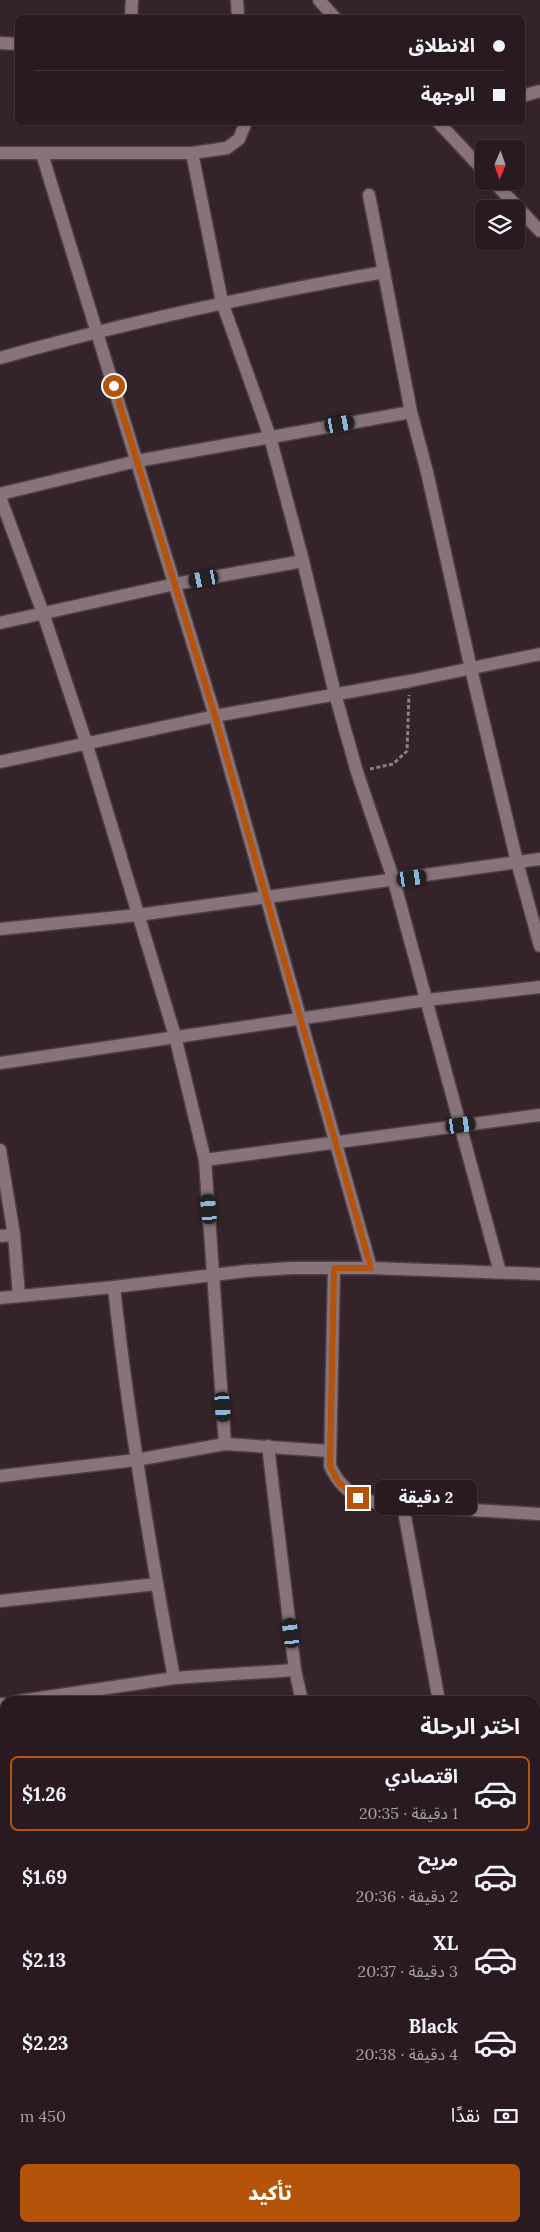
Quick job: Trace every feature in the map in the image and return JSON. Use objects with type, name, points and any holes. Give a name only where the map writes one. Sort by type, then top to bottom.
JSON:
[{"type":"street","points":[[131,15],[132,0]]},
{"type":"street","points":[[237,0],[238,15]]},
{"type":"street","points":[[319,0],[332,15]]},
{"type":"street","points":[[0,43],[15,44]]},
{"type":"street","points":[[525,95],[540,91]]},
{"type":"street","points":[[0,153],[192,153],[227,148],[239,139],[245,125]]},
{"type":"street","points":[[441,125],[475,161]]},
{"type":"street","points":[[192,153],[222,302],[270,437],[303,561],[335,694],[357,772],[394,881],[500,1272]]},
{"type":"street","points":[[42,154],[215,716],[371,1268]]},
{"type":"street","points":[[502,190],[538,227]]},
{"type":"street","points":[[369,195],[411,412],[430,481],[471,670],[517,862],[540,946]]},
{"type":"street","points":[[0,358],[97,331],[222,302],[384,272]]},
{"type":"street","points":[[225,1444],[215,1275],[205,1160],[176,1036],[86,742],[43,613],[0,495],[137,461],[411,412]]},
{"type":"street","points":[[0,622],[175,584],[303,561]]},
{"type":"street","points":[[0,762],[86,742],[215,716],[471,670],[540,654]]},
{"type":"street","points":[[0,929],[138,915],[266,896],[394,881],[540,859]]},
{"type":"street","points":[[0,1063],[427,1000],[540,987]]},
{"type":"street","points":[[205,1160],[540,1115]]},
{"type":"street","points":[[0,1150],[14,1235],[19,1296]]},
{"type":"street","points":[[0,1236],[14,1235]]},
{"type":"street","points":[[334,1268],[329,1451],[330,1466],[338,1482],[346,1490],[372,1502],[403,1506],[540,1514]]},
{"type":"street","points":[[0,1298],[114,1287],[246,1271],[371,1268],[540,1274]]},
{"type":"street","points":[[114,1287],[123,1374],[136,1460],[174,1678]]},
{"type":"street","points":[[0,1476],[136,1460],[225,1444],[329,1451]]},
{"type":"street","points":[[268,1446],[295,1670],[301,1696]]},
{"type":"street","points":[[403,1506],[438,1696]]},
{"type":"street","points":[[0,1601],[157,1584]]},
{"type":"street","points":[[53,1696],[174,1678],[295,1670]]},
{"type":"path","points":[[357,772],[393,764],[407,751],[410,681]]},
{"type":"route","points":[[114,386],[215,716],[371,1268],[334,1268],[330,1466],[338,1482],[358,1498]]}]
